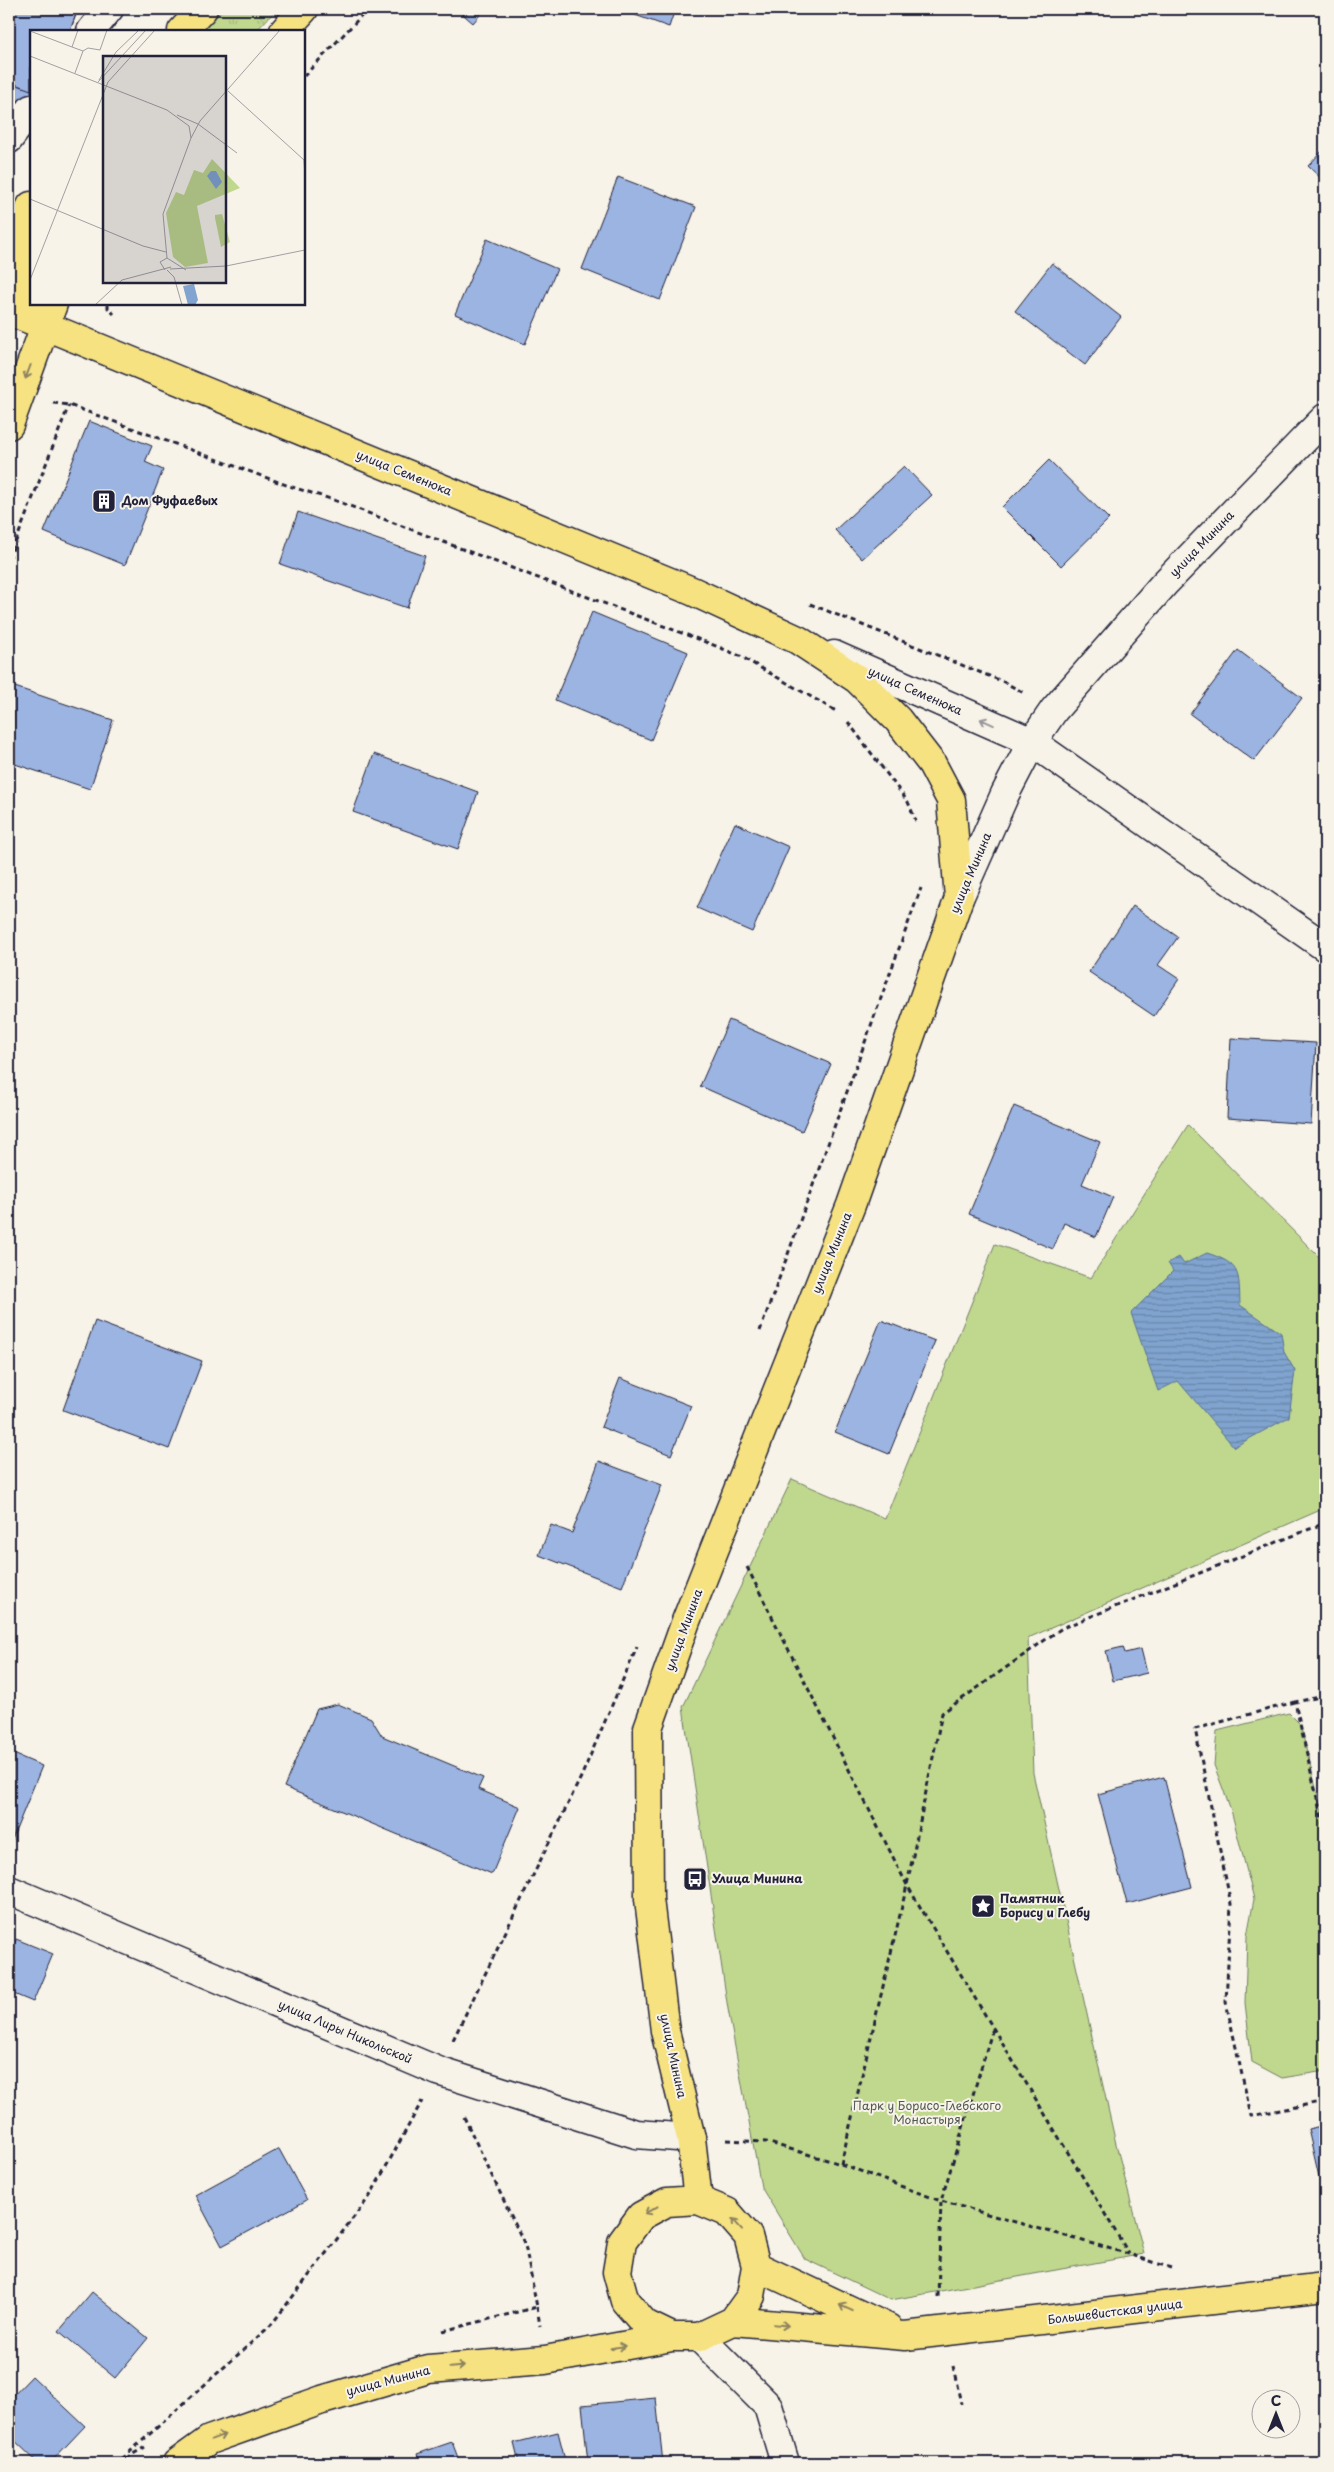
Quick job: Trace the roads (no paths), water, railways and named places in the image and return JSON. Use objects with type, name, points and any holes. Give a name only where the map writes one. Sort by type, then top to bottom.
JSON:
[{"type":"main road","points":[[183,30],[203,9]]},
{"type":"main road","points":[[285,30],[304,9]]},
{"type":"main road","points":[[9,219],[30,196]]},
{"type":"main road","points":[[30,209],[23,233],[22,261],[26,289],[30,298]]},
{"type":"main road","name":"улица Семенюка","points":[[9,311],[44,311],[692,591],[798,640],[857,679],[898,720],[932,764],[951,800],[959,898]]},
{"type":"main road","points":[[9,425],[44,311]]},
{"type":"main road","name":"улица Минина","points":[[698,2200],[691,2138],[665,2031],[649,1899],[648,1728],[686,1621],[850,1205],[959,898]]},
{"type":"main road","name":"улица Минина","points":[[177,2463],[209,2440],[322,2400],[428,2369],[545,2360],[672,2337],[699,2337],[733,2321],[751,2296],[756,2266],[748,2236],[727,2212],[698,2200],[667,2202],[640,2216],[622,2242],[617,2272],[625,2301],[645,2324],[672,2337]]},
{"type":"main road","points":[[756,2266],[905,2336]]},
{"type":"main road","name":"Большевистская улица","points":[[733,2321],[905,2336],[1325,2287]]},
{"type":"street","points":[[92,30],[109,9]]},
{"type":"street","points":[[9,139],[30,110]]},
{"type":"street","name":"улица Минина","points":[[959,898],[1005,794],[1032,742],[1054,710],[1164,584],[1325,418]]},
{"type":"street","name":"улица Семенюка","points":[[798,640],[1032,742],[1325,947]]},
{"type":"street","name":"улица Лиры Никольской","points":[[9,1890],[438,2071],[636,2134],[691,2138]]},
{"type":"street","points":[[699,2337],[768,2406],[785,2463]]},
{"type":"water","points":[[1207,1253],[1226,1261],[1236,1271],[1240,1305],[1281,1333],[1284,1352],[1295,1371],[1289,1417],[1234,1447],[1178,1381],[1158,1391],[1131,1313],[1173,1271],[1168,1263],[1179,1257],[1184,1264]]},
{"type":"place","name":"Дом Фуфаевых","points":[[104,501]]},
{"type":"place","name":"Улица Минина","points":[[695,1879]]},
{"type":"place","name":"Памятник Борису и Глебу","points":[[983,1906]]},
{"type":"park label","name":"Парк у Борисо-Глебского Монастыря","points":[[927,2113]]}]
